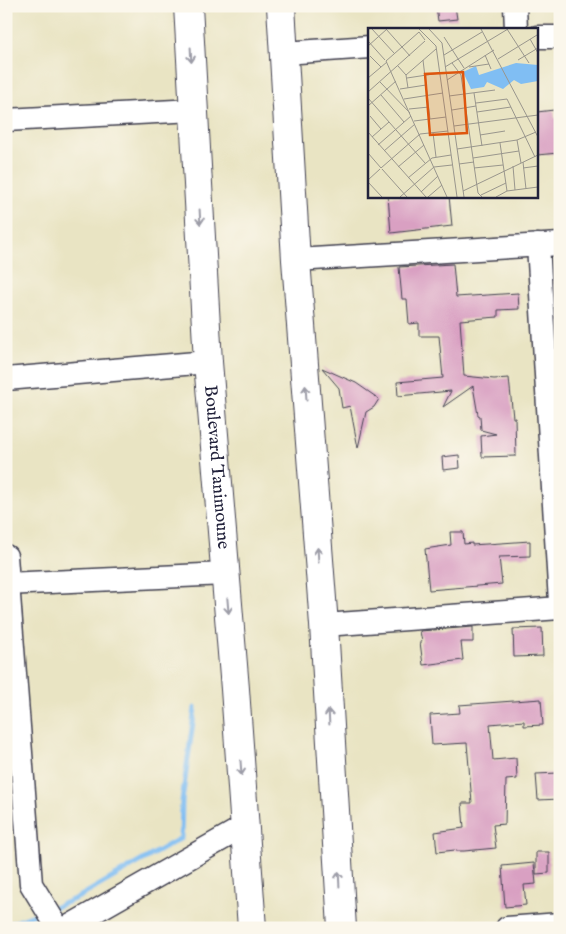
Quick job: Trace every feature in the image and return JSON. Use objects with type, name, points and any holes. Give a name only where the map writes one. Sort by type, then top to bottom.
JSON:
[{"type":"main road","name":"Boulevard Tanimoune","points":[[188,6],[208,362],[252,928]]},
{"type":"main road","points":[[281,6],[296,260],[324,625],[342,928]]},
{"type":"street","points":[[515,6],[516,28]]},
{"type":"street","points":[[538,38],[560,37]]},
{"type":"street","points":[[284,53],[368,47]]},
{"type":"street","points":[[6,120],[194,110]]},
{"type":"street","points":[[296,260],[549,244],[560,602]]},
{"type":"street","points":[[6,379],[208,362]]},
{"type":"street","points":[[6,556],[32,884],[58,928]]},
{"type":"street","points":[[7,584],[225,574]]},
{"type":"street","points":[[324,625],[560,608]]},
{"type":"street","points":[[66,928],[245,826]]},
{"type":"street","points":[[507,928],[560,924]]},
{"type":"building","points":[[436,6],[455,6],[457,19],[438,21]]},
{"type":"building","points":[[554,110],[555,118],[560,118],[560,146],[557,147],[558,153],[538,155],[538,112]]},
{"type":"building","points":[[388,198],[449,198],[452,226],[391,233]]},
{"type":"building","points":[[453,264],[456,297],[518,293],[519,309],[498,310],[498,317],[460,320],[464,376],[494,379],[509,378],[513,418],[515,418],[516,456],[482,457],[481,436],[496,434],[481,430],[480,416],[478,415],[473,386],[443,407],[451,391],[398,396],[397,382],[443,378],[439,336],[419,336],[419,323],[409,324],[407,299],[402,299],[399,267]]},
{"type":"building","points":[[322,368],[356,383],[379,399],[374,407],[366,412],[358,448],[350,406],[342,408],[339,388]]},
{"type":"building","points":[[459,455],[460,468],[443,470],[442,457]]},
{"type":"building","points":[[450,532],[463,532],[464,544],[472,543],[472,545],[530,541],[530,556],[499,557],[502,584],[429,590],[425,549],[451,545]]},
{"type":"building","points":[[473,627],[473,642],[461,642],[463,660],[423,665],[420,631]]},
{"type":"building","points":[[542,628],[543,656],[514,657],[513,629]]},
{"type":"building","points":[[541,699],[543,725],[524,726],[524,721],[490,724],[493,760],[516,758],[517,779],[506,780],[505,824],[493,825],[496,848],[437,852],[435,832],[464,828],[462,803],[472,803],[467,743],[432,745],[430,715],[460,713],[459,705]]},
{"type":"building","points":[[558,773],[560,799],[538,800],[536,774]]},
{"type":"building","points":[[536,852],[549,852],[549,873],[536,874]]},
{"type":"building","points":[[534,863],[536,884],[524,885],[526,905],[505,907],[502,866]]},
{"type":"waterway","points":[[53,908],[79,897],[181,838],[182,801],[195,708]]},
{"type":"waterway","points":[[6,923],[10,924],[42,912]]}]
